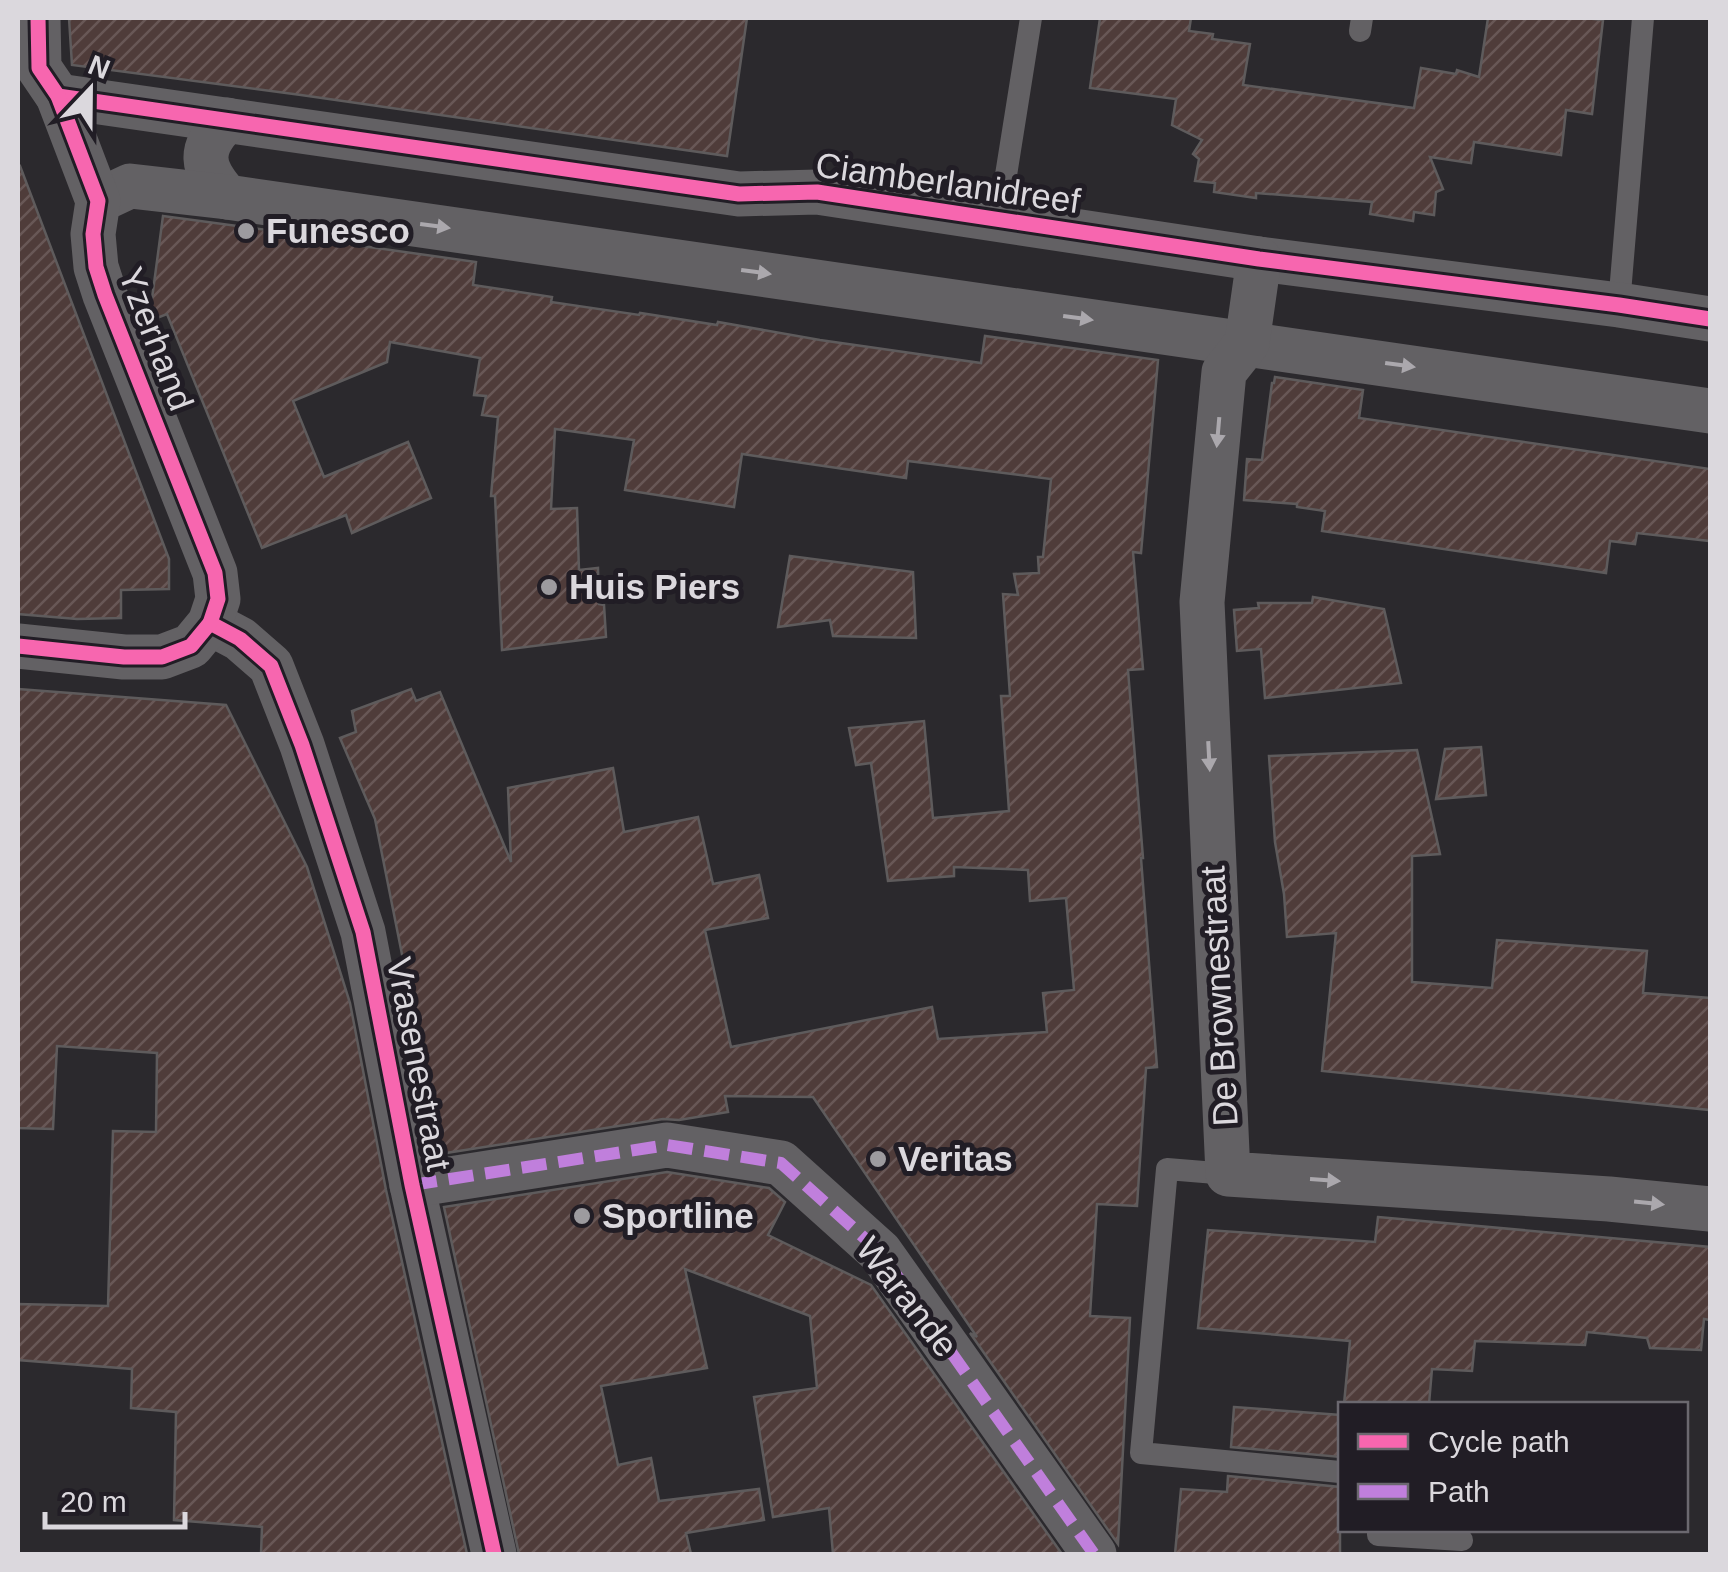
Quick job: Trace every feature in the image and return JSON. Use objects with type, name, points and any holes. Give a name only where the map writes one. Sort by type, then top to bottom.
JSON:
[{"type":"street","name":"Yzerhand","points":[[38,18],[40,68],[58,96],[98,201],[96,266],[105,296],[216,573],[218,599],[210,622]]},
{"type":"street","name":"Ciamberlanidreef","points":[[58,96],[740,194],[817,192],[1260,260],[1710,319]]},
{"type":"street","points":[[227,120],[211,135],[204,157],[213,181],[228,197]]},
{"type":"street","points":[[98,201],[130,186],[228,197],[1710,411]]},
{"type":"street","points":[[1247,342],[1260,260]]},
{"type":"street","name":"De Brownestraat","points":[[1247,342],[1224,372],[1202,602],[1228,1174],[1608,1198],[1710,1209]]},
{"type":"street","points":[[18,646],[124,658],[162,657],[191,646],[210,622]]},
{"type":"street","name":"Vrasenestraat","points":[[210,622],[240,639],[271,666],[302,745],[362,932],[412,1185],[494,1554]]},
{"type":"street","name":"Warande","points":[[412,1185],[667,1145],[781,1163],[880,1252],[1094,1554]]},
{"type":"lane","points":[[999,219],[1031,18]]},
{"type":"lane","points":[[1619,305],[1643,18]]},
{"type":"lane","points":[[1228,1174],[1167,1169],[1141,1453],[1338,1472]]},
{"type":"lane","points":[[1378,1532],[1462,1540]]},
{"type":"building","points":[[69,18],[747,18],[727,156],[72,65]]},
{"type":"building","points":[[1100,18],[1191,18],[1189,31],[1213,34],[1212,39],[1250,44],[1243,85],[1414,108],[1421,68],[1456,74],[1457,70],[1479,77],[1488,18],[1603,20],[1592,114],[1566,110],[1561,155],[1474,142],[1471,163],[1430,157],[1443,189],[1436,192],[1434,215],[1414,212],[1413,221],[1370,214],[1372,202],[1256,193],[1256,198],[1214,192],[1215,183],[1195,181],[1199,159],[1193,154],[1202,140],[1172,125],[1176,99],[1090,88]]},
{"type":"building","points":[[20,166],[169,559],[169,589],[121,590],[121,618],[18,614]]},
{"type":"building","points":[[163,216],[476,262],[473,285],[639,315],[717,325],[718,322],[981,363],[985,336],[1158,360],[1141,553],[1133,552],[1143,669],[1128,670],[1157,1067],[1146,1068],[1137,1206],[1097,1204],[1090,1316],[1130,1318],[1118,1544],[970,1333],[977,1337],[813,1097],[725,1096],[728,1112],[433,1155],[430,1142],[439,1140],[375,819],[340,738],[356,732],[352,711],[411,689],[416,701],[440,692],[511,862],[508,788],[613,768],[624,832],[698,817],[713,884],[759,875],[768,918],[705,930],[731,1047],[932,1007],[938,1039],[1047,1032],[1043,993],[1074,990],[1066,898],[1030,901],[1028,870],[954,867],[954,876],[888,881],[871,763],[856,765],[849,728],[924,721],[933,818],[1009,811],[1001,696],[1010,696],[1003,594],[1018,595],[1014,574],[1039,573],[1038,557],[1043,557],[1051,479],[908,461],[906,478],[742,454],[734,507],[625,490],[634,440],[555,429],[551,509],[577,508],[579,570],[598,568],[599,604],[604,605],[606,637],[502,650],[495,496],[491,496],[498,417],[482,415],[486,396],[474,395],[480,358],[390,342],[387,362],[293,401],[324,477],[408,442],[431,498],[352,533],[346,515],[262,548],[167,314],[149,321]]},
{"type":"building","points":[[1275,377],[1363,390],[1359,418],[1710,469],[1710,541],[1637,533],[1635,544],[1610,541],[1606,573],[1322,531],[1325,511],[1297,504],[1244,500],[1247,459],[1262,460]]},
{"type":"building","points":[[790,556],[913,572],[916,638],[833,636],[830,620],[778,627]]},
{"type":"building","points":[[1313,597],[1384,609],[1401,683],[1265,698],[1261,649],[1237,651],[1234,610],[1259,608],[1258,603],[1312,603]]},
{"type":"building","points":[[18,689],[226,705],[307,867],[350,1003],[386,1190],[467,1554],[261,1554],[262,1527],[174,1520],[176,1412],[131,1408],[132,1369],[18,1360],[18,1304],[108,1306],[113,1131],[156,1132],[157,1053],[57,1046],[53,1129],[18,1128]]},
{"type":"building","points":[[1481,747],[1486,795],[1436,799],[1445,749]]},
{"type":"building","points":[[1417,750],[1440,854],[1412,856],[1412,982],[1492,988],[1497,940],[1647,951],[1643,993],[1710,998],[1710,1110],[1322,1071],[1336,933],[1287,937],[1269,756]]},
{"type":"building","points":[[667,1172],[769,1188],[785,1202],[768,1235],[871,1285],[1062,1554],[833,1554],[829,1508],[773,1517],[754,1397],[817,1388],[810,1316],[685,1269],[707,1368],[601,1386],[618,1465],[651,1458],[659,1501],[759,1489],[764,1520],[686,1533],[691,1554],[519,1554],[444,1207]]},
{"type":"building","points":[[1378,1217],[1710,1247],[1710,1320],[1704,1319],[1701,1350],[1650,1348],[1647,1338],[1587,1332],[1585,1345],[1475,1341],[1472,1371],[1432,1369],[1429,1402],[1344,1402],[1350,1341],[1198,1328],[1208,1230],[1375,1242]]},
{"type":"building","points":[[1234,1407],[1338,1415],[1338,1457],[1231,1447]]},
{"type":"building","points":[[1228,1476],[1338,1487],[1340,1554],[1175,1554],[1181,1489],[1227,1492]]},
{"type":"marked path","points":[[412,1185],[667,1145],[781,1163],[880,1252],[1094,1554]]},
{"type":"cycle path","points":[[18,646],[162,657],[191,646],[210,623],[218,599],[215,573],[96,267],[93,234],[98,201],[58,96],[39,68],[38,18]]},
{"type":"cycle path","points":[[58,96],[739,194],[817,192],[1259,259],[1710,319]]},
{"type":"cycle path","points":[[210,623],[240,639],[271,666],[302,745],[363,932],[412,1185],[494,1554]]},
{"type":"place","name":"Funesco","points":[[246,231]]},
{"type":"place","name":"Huis Piers","points":[[549,587]]},
{"type":"place","name":"Veritas","points":[[878,1159]]},
{"type":"place","name":"Sportline","points":[[582,1216]]}]
